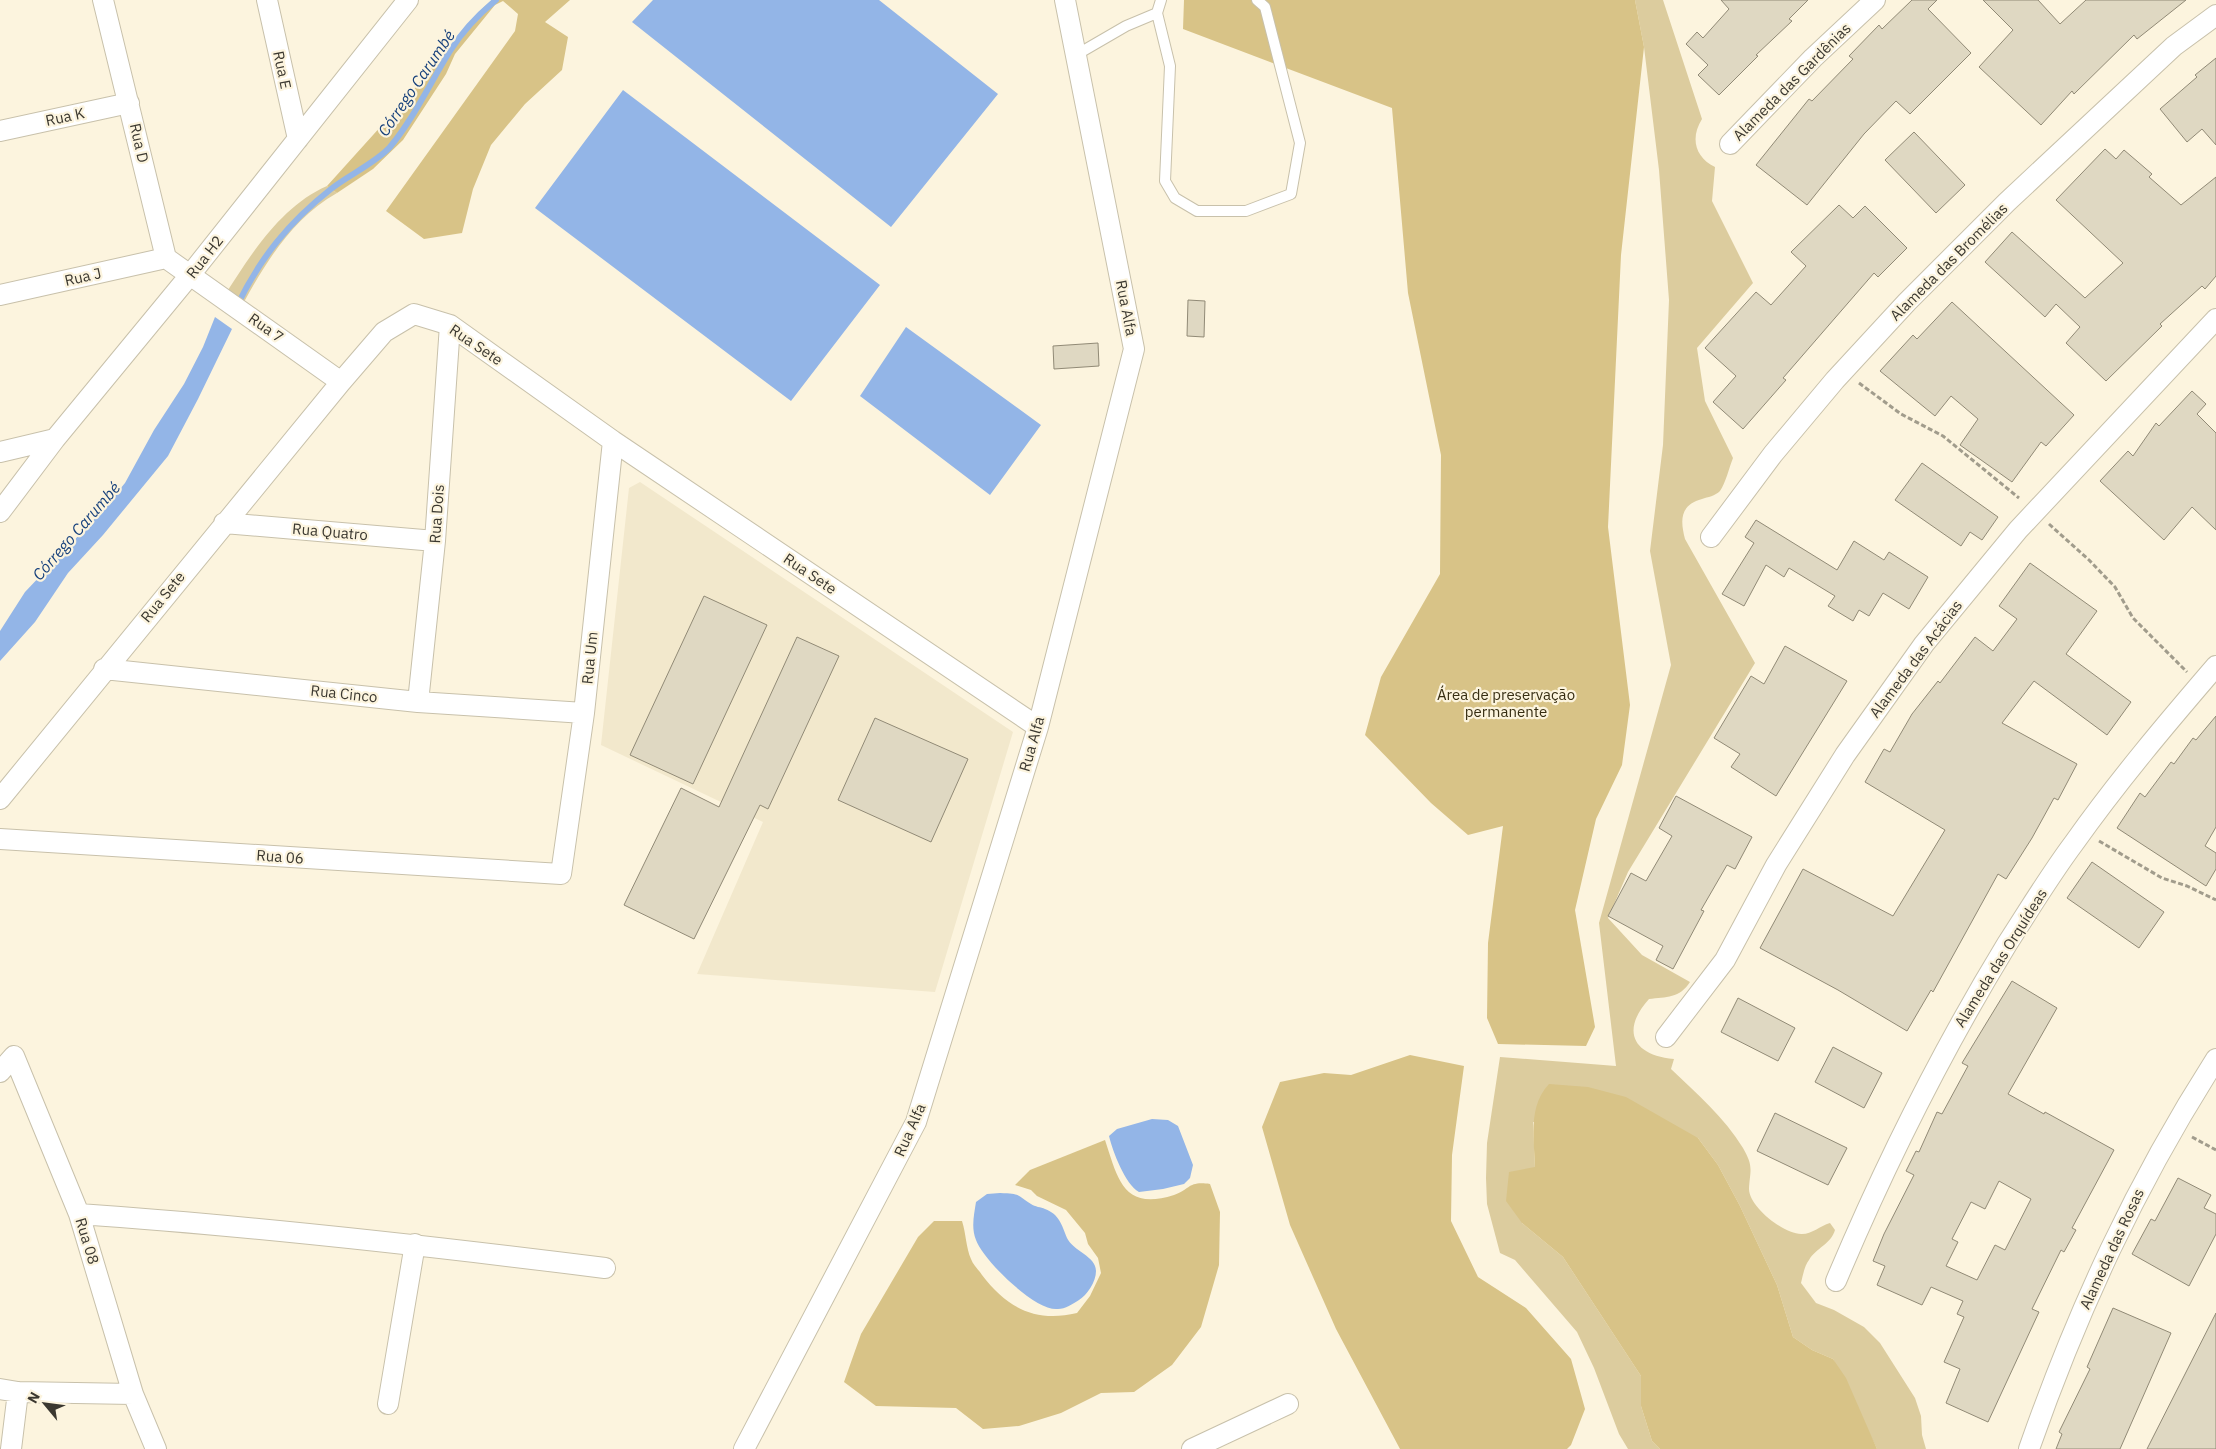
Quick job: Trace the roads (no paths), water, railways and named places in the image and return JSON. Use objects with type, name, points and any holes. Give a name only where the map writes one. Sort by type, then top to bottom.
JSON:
[{"type":"street","name":"Rua D","points":[[103,0],[166,258]]},
{"type":"street","name":"Rua E","points":[[267,0],[298,139]]},
{"type":"street","name":"Rua H2","points":[[0,512],[55,439],[190,275],[408,0]]},
{"type":"street","name":"Rua Alfa","points":[[744,1449],[916,1122],[1038,727],[1134,348],[1065,0]]},
{"type":"street","name":"Alameda das Gardênias","points":[[1730,144],[1813,58],[1875,0]]},
{"type":"street","name":"Alameda das Bromélias","points":[[1711,537],[1780,447],[1836,380],[1907,302],[2007,202],[2174,46],[2216,14]]},
{"type":"street","name":"Rua K","points":[[0,131],[129,102]]},
{"type":"street","points":[[166,258],[190,275]]},
{"type":"street","name":"Rua J","points":[[0,295],[166,258]]},
{"type":"street","name":"Rua 7","points":[[190,275],[341,382]]},
{"type":"street","name":"Rua Sete","points":[[0,799],[104,669],[341,382],[384,332],[414,314],[450,325],[614,441],[1038,727]]},
{"type":"street","name":"Alameda das Acácias","points":[[1666,1037],[1725,960],[1776,865],[1835,772],[1924,644],[2018,530],[2216,319]]},
{"type":"street","name":"Rua Dois","points":[[418,702],[435,540],[450,325]]},
{"type":"street","points":[[0,452],[55,439]]},
{"type":"street","name":"Rua Um","points":[[561,874],[584,713],[614,441]]},
{"type":"street","name":"Rua Quatro","points":[[224,523],[435,540]]},
{"type":"street","name":"Alameda das Orquídeas","points":[[1836,1281],[1873,1192],[1913,1110],[1968,1008],[2023,919],[2083,830],[2141,754],[2216,666]]},
{"type":"street","name":"Rua Cinco","points":[[104,669],[418,702],[584,713]]},
{"type":"street","name":"Rua 06","points":[[0,839],[561,874]]},
{"type":"street","name":"Rua 08","points":[[0,1072],[14,1056],[79,1214],[133,1394],[156,1449]]},
{"type":"street","name":"Alameda das Rosas","points":[[2029,1449],[2069,1342],[2107,1253],[2150,1168],[2216,1059]]},
{"type":"street","points":[[79,1214],[222,1224],[415,1244],[605,1268]]},
{"type":"street","points":[[388,1404],[415,1244]]},
{"type":"street","points":[[11,1449],[9,1390],[133,1394]]},
{"type":"street","points":[[1192,1449],[1288,1404]]},
{"type":"lane","points":[[1162,0],[1157,13],[1170,66],[1164,181],[1175,198],[1197,211],[1246,211],[1291,194],[1300,143],[1265,7],[1257,0]]},
{"type":"lane","points":[[1076,55],[1126,26],[1157,13]]},
{"type":"water","points":[[653,0],[879,0],[998,94],[891,227],[632,22]]},
{"type":"water","points":[[623,90],[880,285],[791,401],[535,208]]},
{"type":"water","points":[[215,317],[232,329],[168,456],[103,535],[68,573],[35,622],[0,661],[0,631],[25,592],[100,513],[125,483],[154,430],[184,384],[203,347]]},
{"type":"water","points":[[906,327],[1041,425],[990,495],[860,396]]},
{"type":"water","points":[[1152,1119],[1168,1120],[1178,1126],[1193,1165],[1190,1178],[1184,1184],[1139,1192],[1124,1175],[1109,1136],[1117,1129]]},
{"type":"water","points":[[987,1194],[1017,1195],[1033,1205],[1050,1211],[1059,1220],[1070,1243],[1092,1261],[1096,1271],[1094,1279],[1088,1292],[1082,1298],[1072,1305],[1063,1308],[1048,1308],[1024,1294],[989,1260],[974,1235],[973,1221],[976,1202]]},
{"type":"waterway","name":"Córrego Carumbé","points":[[237,306],[255,272],[277,242],[302,214],[331,189],[378,158],[390,147],[399,136],[455,44],[483,11],[496,0]]},
{"type":"park label","name":"Área de preservação permanente","points":[[1506,704]]}]
